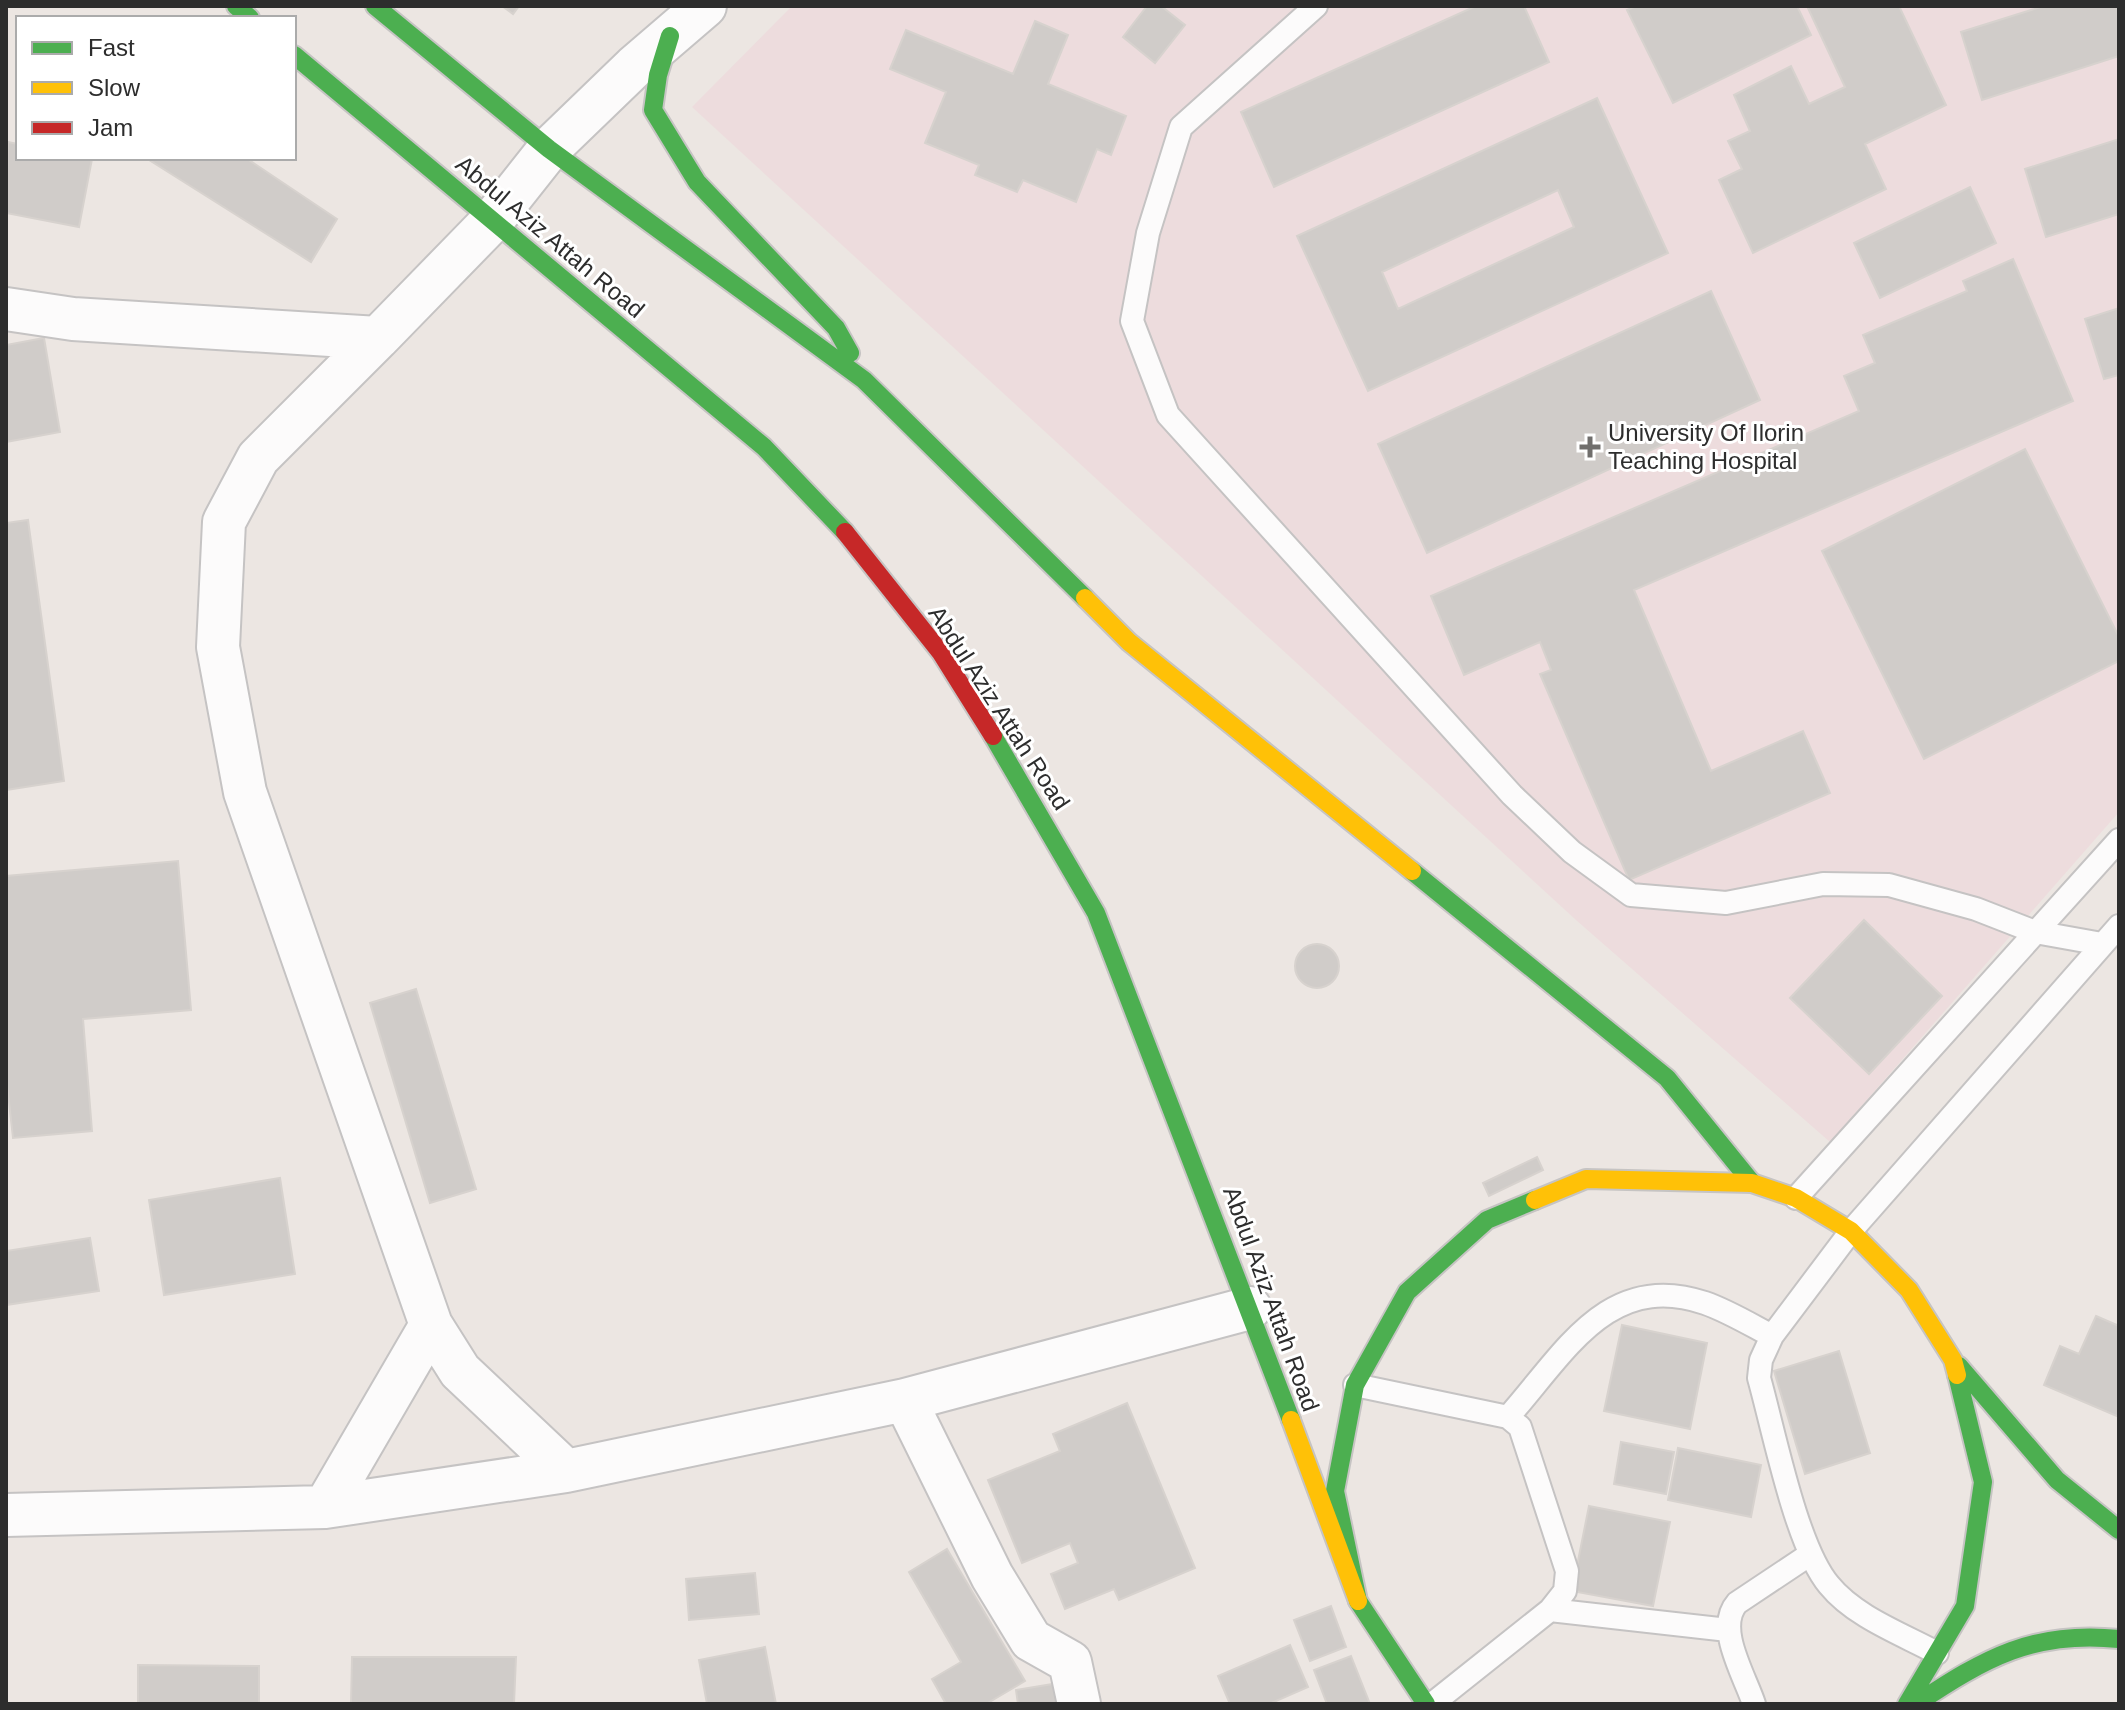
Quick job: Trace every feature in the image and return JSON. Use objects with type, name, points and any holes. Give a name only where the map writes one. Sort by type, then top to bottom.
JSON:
[{"type":"highway","points":[[375,6],[549,149],[864,380],[1129,642],[1667,1078],[1752,1183]]},
{"type":"highway","points":[[670,36],[658,75],[653,110],[697,182],[836,328],[864,380]]},
{"type":"highway","name":"Abdul Aziz Attah Road","points":[[296,57],[764,447],[858,546],[941,653],[1016,772],[1096,913],[1250,1308],[1358,1601]]},
{"type":"highway","points":[[1426,1704],[1358,1601],[1335,1491],[1355,1385],[1407,1292],[1487,1220],[1586,1179],[1752,1183],[1796,1198],[1851,1231],[1909,1290],[1953,1360],[2057,1480],[2119,1530]]},
{"type":"highway","points":[[1907,1704],[1965,1606],[1983,1482],[1953,1360]]},
{"type":"highway","points":[[1916,1704],[1983,1659],[2020,1646],[2052,1637],[2119,1639]]},
{"type":"street","points":[[566,1471],[460,1371],[431,1325],[245,792],[218,647],[224,522],[258,458],[492,221],[549,149],[705,6]]},
{"type":"street","points":[[6,309],[73,319],[378,338]]},
{"type":"street","points":[[6,1515],[325,1507],[566,1471],[905,1400],[1250,1308]]},
{"type":"street","points":[[325,1507],[431,1325]]},
{"type":"street","points":[[905,1400],[992,1576],[1031,1640],[1070,1662],[1079,1704]]},
{"type":"lane","points":[[1316,6],[1181,127],[1148,233],[1132,321],[1168,415],[1512,795],[1572,852],[1631,895],[1726,903],[1823,884],[1889,885],[1976,909],[2035,932],[2102,944]]},
{"type":"lane","points":[[1796,1198],[2119,840]]},
{"type":"lane","points":[[1937,1653],[1851,1606],[1829,1586],[1809,1555],[1759,1378],[1761,1360],[1772,1336],[1851,1231],[2119,926]]},
{"type":"lane","points":[[1508,1417],[1575,1340],[1601,1315],[1628,1299],[1658,1294],[1705,1303],[1772,1336]]},
{"type":"lane","points":[[1355,1385],[1508,1417],[1520,1427],[1567,1571],[1565,1591],[1550,1610],[1432,1704]]},
{"type":"lane","points":[[1754,1704],[1728,1630],[1729,1612],[1737,1603],[1809,1555]]},
{"type":"lane","points":[[1550,1610],[1728,1630]]},
{"type":"shaded area","name":"University Of Ilorin Teaching Hospital","points":[[792,6],[2119,6],[2119,812],[1830,1142],[1576,920],[692,107]]},
{"type":"building","points":[[502,6],[519,6],[513,14]]},
{"type":"building","points":[[1147,6],[1161,6],[1185,25],[1155,63],[1123,37]]},
{"type":"building","points":[[1476,6],[1524,6],[1549,62],[1274,187],[1241,112]]},
{"type":"building","points":[[1636,6],[1797,6],[1811,35],[1673,103],[1627,10]]},
{"type":"building","points":[[1807,6],[1899,6],[1946,105],[1865,144],[1886,189],[1753,253],[1719,180],[1742,169],[1728,141],[1750,131],[1734,95],[1791,66],[1809,104],[1845,87]]},
{"type":"building","points":[[2044,6],[2119,6],[2119,56],[1982,100],[1961,32]]},
{"type":"building","points":[[1035,21],[1068,35],[1048,84],[1126,116],[1111,155],[1097,149],[1076,202],[1023,180],[1017,192],[975,175],[979,165],[925,143],[946,92],[890,69],[906,30],[1013,74]]},
{"type":"building","points":[[1597,98],[1668,253],[1368,391],[1297,236]],"holes":[[[1558,190],[1574,227],[1398,309],[1382,272]]]},
{"type":"building","points":[[2119,139],[2119,214],[2046,237],[2025,169]]},
{"type":"building","points":[[8,142],[16,144],[16,160],[92,160],[79,227],[6,213]]},
{"type":"building","points":[[149,160],[249,160],[337,219],[311,262]]},
{"type":"building","points":[[1970,187],[1996,243],[1880,298],[1854,243]]},
{"type":"building","points":[[2013,259],[2073,401],[1634,590],[1711,771],[1803,731],[1830,793],[1629,880],[1540,674],[1551,670],[1540,642],[1464,675],[1431,596],[1859,411],[1844,376],[1875,363],[1863,335],[1967,291],[1963,281]]},
{"type":"building","points":[[1711,291],[1760,400],[1427,553],[1378,444]]},
{"type":"building","points":[[2119,308],[2119,375],[2104,379],[2085,319]]},
{"type":"building","points":[[44,338],[60,432],[6,442],[6,345]]},
{"type":"building","points":[[2025,449],[2119,637],[2119,661],[1924,759],[1822,551]]},
{"type":"building","points":[[28,520],[64,781],[6,790],[6,523]]},
{"type":"building","points":[[178,861],[191,1010],[83,1019],[92,1131],[13,1138],[6,1075],[6,876]]},
{"type":"building","points":[[1864,920],[1942,996],[1869,1074],[1790,998]]},
{"type":"building","points":[[1317,944],[1332,951],[1339,966],[1332,981],[1317,988],[1302,981],[1295,966],[1302,951]]},
{"type":"building","points":[[416,989],[476,1189],[430,1203],[370,1003]]},
{"type":"building","points":[[1537,1157],[1543,1170],[1489,1196],[1483,1183]]},
{"type":"building","points":[[280,1178],[295,1274],[164,1295],[149,1200]]},
{"type":"building","points":[[90,1238],[99,1291],[6,1305],[6,1251]]},
{"type":"building","points":[[2096,1316],[2119,1326],[2119,1417],[2044,1385],[2060,1346],[2079,1354]]},
{"type":"building","points":[[1622,1325],[1707,1343],[1690,1429],[1604,1411]]},
{"type":"building","points":[[1839,1351],[1870,1453],[1805,1474],[1774,1371]]},
{"type":"building","points":[[1127,1403],[1195,1568],[1119,1600],[1114,1589],[1065,1609],[1051,1574],[1078,1563],[1070,1543],[1022,1563],[988,1480],[1060,1451],[1053,1434]]},
{"type":"building","points":[[1621,1442],[1674,1452],[1666,1494],[1614,1484]]},
{"type":"building","points":[[1678,1448],[1761,1465],[1751,1517],[1668,1500]]},
{"type":"building","points":[[1589,1506],[1670,1522],[1653,1606],[1572,1591]]},
{"type":"building","points":[[947,1549],[1025,1681],[986,1704],[946,1704],[932,1679],[961,1662],[909,1572]]},
{"type":"building","points":[[755,1573],[759,1614],[689,1620],[686,1579]]},
{"type":"building","points":[[1331,1606],[1346,1647],[1310,1661],[1294,1620]]},
{"type":"building","points":[[1290,1645],[1308,1687],[1269,1704],[1230,1704],[1218,1676]]},
{"type":"building","points":[[765,1647],[776,1704],[707,1704],[699,1660]]},
{"type":"building","points":[[1351,1656],[1370,1704],[1327,1704],[1314,1670]]},
{"type":"building","points":[[352,1657],[516,1657],[514,1704],[351,1704]]},
{"type":"building","points":[[138,1665],[259,1666],[259,1704],[138,1704]]},
{"type":"building","points":[[1065,1682],[1069,1704],[1018,1704],[1016,1690]]},
{"type":"traffic: fast","points":[[236,6],[248,16]]},
{"type":"traffic: fast","points":[[375,6],[549,149],[864,380],[1085,598]]},
{"type":"traffic: fast","points":[[670,36],[658,75],[653,110],[697,182],[836,328],[850,353]]},
{"type":"traffic: fast","points":[[296,57],[764,447],[845,532]]},
{"type":"traffic: fast","points":[[993,736],[1096,913],[1291,1420]]},
{"type":"traffic: fast","points":[[1412,871],[1667,1078],[1752,1183]]},
{"type":"traffic: fast","points":[[1426,1704],[1358,1601],[1335,1491],[1355,1385],[1407,1292],[1487,1220],[1535,1200]]},
{"type":"traffic: fast","points":[[1959,1366],[2057,1480],[2119,1530]]},
{"type":"traffic: fast","points":[[1907,1704],[1965,1606],[1983,1482],[1957,1375]]},
{"type":"traffic: fast","points":[[1916,1704],[1988,1661],[2036,1643],[2089,1637],[2119,1639]]},
{"type":"traffic: slow","points":[[1085,598],[1129,642],[1412,871]]},
{"type":"traffic: slow","points":[[1535,1200],[1586,1179],[1752,1183],[1796,1198],[1851,1231],[1909,1290],[1953,1360],[1957,1375]]},
{"type":"traffic: slow","points":[[1291,1420],[1358,1601]]},
{"type":"traffic: jam","points":[[845,532],[941,653],[993,736]]},
{"type":"place","name":"University Of Ilorin Teaching Hospital","points":[[1590,447]]}]
